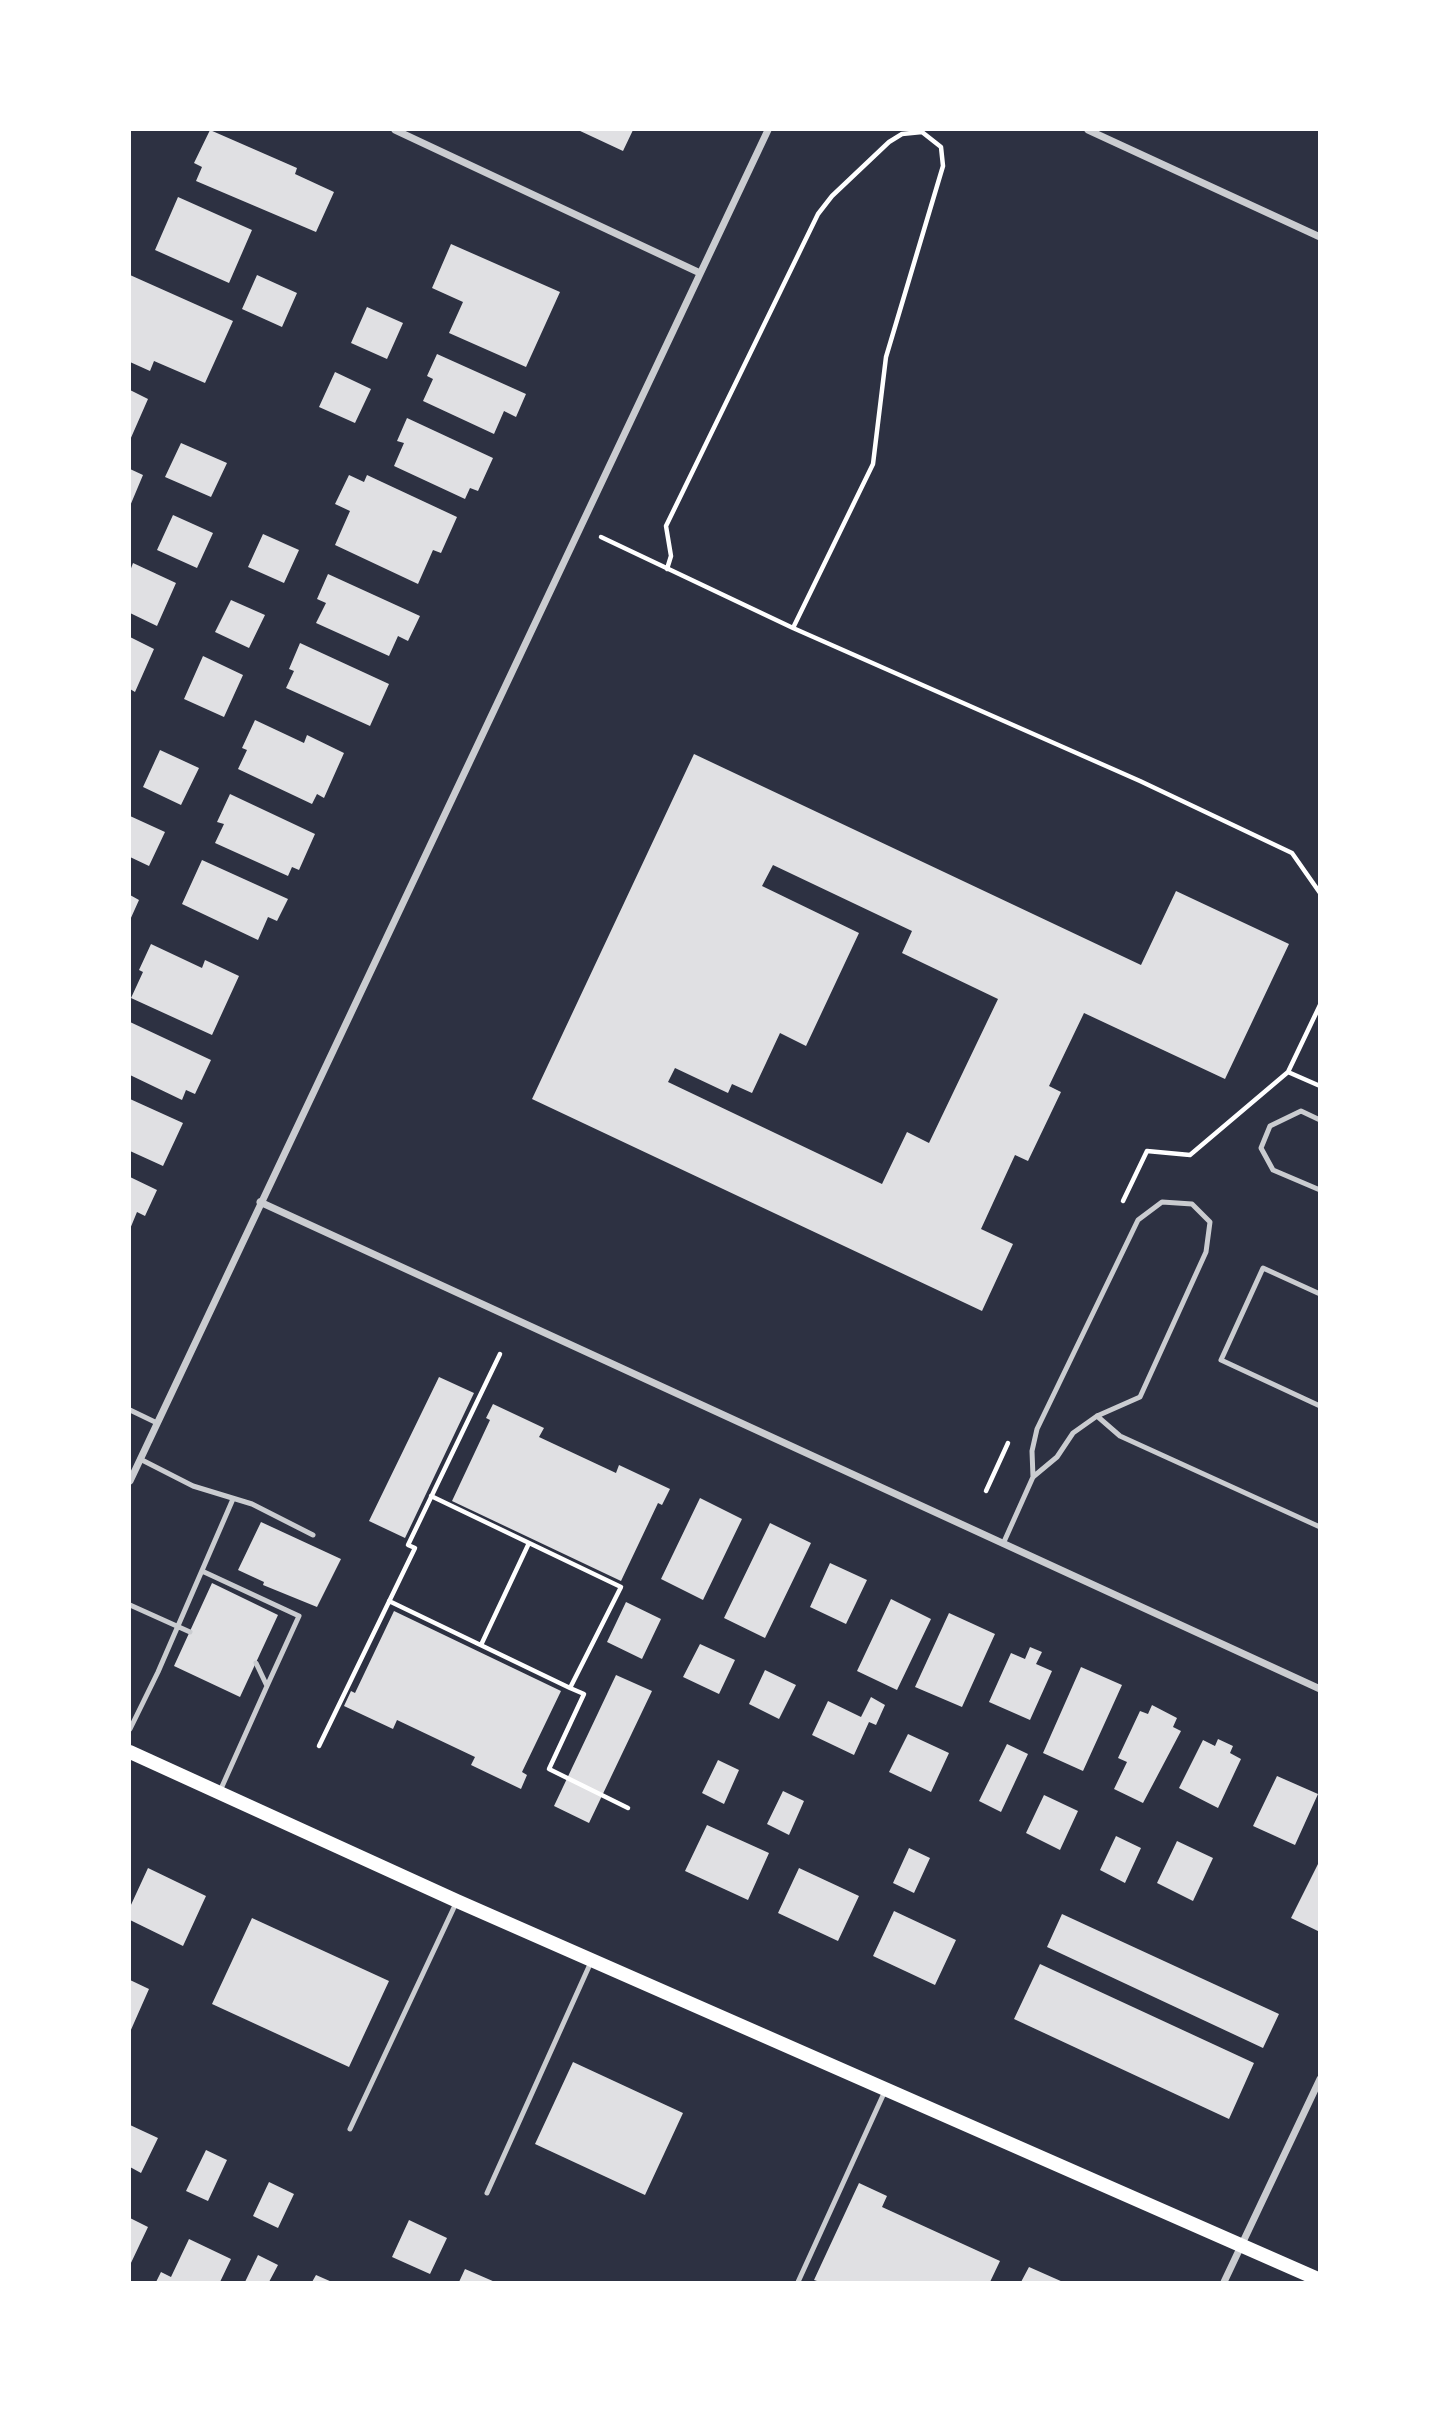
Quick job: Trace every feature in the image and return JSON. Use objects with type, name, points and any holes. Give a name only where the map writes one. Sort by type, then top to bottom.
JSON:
[{"type":"main road","points":[[130,1752],[885,2091],[1320,2280]]},
{"type":"street","points":[[395,130],[700,273]]},
{"type":"street","points":[[130,1481],[768,130]]},
{"type":"street","points":[[1088,130],[1320,237]]},
{"type":"street","points":[[260,1202],[1320,1689]]},
{"type":"street","points":[[1224,2283],[1320,2079]]},
{"type":"lane","points":[[1320,1120],[1301,1111],[1270,1126],[1261,1148],[1273,1170],[1320,1190]]},
{"type":"lane","points":[[1003,1544],[1033,1477],[1056,1457],[1073,1433],[1097,1416],[1140,1397],[1206,1252],[1210,1222],[1192,1204],[1162,1202],[1138,1220],[1037,1429],[1032,1451],[1033,1477]]},
{"type":"lane","points":[[1320,1294],[1263,1268],[1221,1360],[1320,1406]]},
{"type":"lane","points":[[130,1410],[157,1423]]},
{"type":"lane","points":[[1097,1416],[1120,1436],[1320,1527]]},
{"type":"lane","points":[[140,1459],[193,1486],[252,1504],[313,1535]]},
{"type":"lane","points":[[130,1729],[233,1499]]},
{"type":"lane","points":[[202,1571],[299,1616],[219,1794]]},
{"type":"lane","points":[[130,1605],[190,1632]]},
{"type":"lane","points":[[256,1663],[267,1686]]},
{"type":"lane","points":[[350,2129],[457,1901]]},
{"type":"lane","points":[[487,2193],[592,1960]]},
{"type":"lane","points":[[798,2283],[885,2091]]},
{"type":"path","points":[[667,569],[671,556],[666,526],[818,214],[832,196],[889,142],[902,134],[922,132],[941,147],[943,166],[886,358],[873,464],[793,628]]},
{"type":"path","points":[[579,526],[793,628],[1140,781],[1292,853],[1320,893]]},
{"type":"path","points":[[1320,1005],[1288,1072],[1320,1086]]},
{"type":"path","points":[[319,1746],[415,1548],[408,1545],[500,1354]]},
{"type":"path","points":[[431,1496],[621,1587],[570,1688]]},
{"type":"path","points":[[481,1645],[529,1543]]},
{"type":"path","points":[[389,1601],[584,1695],[550,1769],[628,1808]]},
{"type":"building","points":[[210,130],[297,168],[295,174],[334,192],[316,232],[196,181],[202,167],[194,163]]},
{"type":"building","points":[[578,130],[633,130],[623,151]]},
{"type":"building","points":[[178,197],[252,230],[229,283],[155,250]]},
{"type":"building","points":[[451,244],[560,292],[526,367],[449,333],[463,302],[432,288]]},
{"type":"building","points":[[130,275],[233,321],[205,383],[154,361],[150,371],[130,362]]},
{"type":"building","points":[[257,275],[297,293],[282,327],[242,309]]},
{"type":"building","points":[[367,307],[403,323],[387,359],[351,343]]},
{"type":"building","points":[[437,354],[526,394],[516,417],[504,411],[494,434],[423,401],[433,379],[427,376]]},
{"type":"building","points":[[335,372],[371,389],[355,423],[319,407]]},
{"type":"building","points":[[130,390],[148,399],[130,440]]},
{"type":"building","points":[[407,418],[493,458],[478,491],[470,488],[465,499],[394,466],[404,443],[397,441]]},
{"type":"building","points":[[181,443],[227,463],[211,497],[165,477]]},
{"type":"building","points":[[130,469],[143,475],[130,506]]},
{"type":"building","points":[[349,475],[364,482],[367,475],[457,517],[441,553],[433,550],[418,584],[335,545],[350,511],[335,504]]},
{"type":"building","points":[[173,515],[213,533],[197,568],[157,550]]},
{"type":"building","points":[[263,534],[299,550],[284,583],[248,567]]},
{"type":"building","points":[[133,563],[176,583],[157,626],[130,613],[130,571]]},
{"type":"building","points":[[328,574],[420,616],[408,641],[398,636],[389,656],[316,623],[326,603],[317,599]]},
{"type":"building","points":[[231,600],[265,615],[249,648],[215,632]]},
{"type":"building","points":[[130,637],[154,649],[135,692],[130,689]]},
{"type":"building","points":[[300,643],[389,684],[370,726],[286,688],[294,671],[289,669]]},
{"type":"building","points":[[203,656],[243,675],[224,717],[184,699]]},
{"type":"building","points":[[255,720],[304,743],[307,735],[344,753],[324,798],[317,794],[312,804],[238,769],[247,750],[242,748]]},
{"type":"building","points":[[160,750],[199,768],[181,805],[143,787]]},
{"type":"building","points":[[694,754],[1141,965],[1176,891],[1289,944],[1225,1079],[1084,1013],[1049,1086],[1061,1092],[1028,1161],[1015,1155],[981,1229],[1013,1244],[982,1311],[532,1099]],"holes":[[[773,865],[912,931],[902,953],[998,999],[929,1143],[907,1132],[882,1184],[668,1082],[675,1068],[728,1093],[732,1084],[752,1093],[780,1033],[806,1046],[859,933],[762,886]]]},
{"type":"building","points":[[230,794],[315,834],[299,870],[292,867],[288,876],[215,843],[224,824],[217,822]]},
{"type":"building","points":[[130,816],[165,832],[149,866],[130,857]]},
{"type":"building","points":[[202,860],[288,899],[277,921],[268,917],[258,940],[182,904]]},
{"type":"building","points":[[130,895],[139,900],[130,920]]},
{"type":"building","points":[[151,944],[202,968],[205,960],[239,976],[212,1035],[131,998],[143,972],[139,970]]},
{"type":"building","points":[[130,1022],[211,1060],[195,1094],[186,1090],[182,1100],[130,1075]]},
{"type":"building","points":[[130,1099],[183,1123],[163,1166],[130,1151]]},
{"type":"building","points":[[130,1177],[157,1190],[145,1216],[137,1212],[130,1229]]},
{"type":"building","points":[[439,1377],[474,1393],[405,1538],[369,1521]]},
{"type":"building","points":[[493,1404],[544,1428],[539,1437],[616,1473],[619,1465],[670,1489],[662,1505],[658,1503],[621,1581],[452,1501],[490,1420],[486,1418]]},
{"type":"building","points":[[700,1498],[742,1519],[703,1600],[661,1579]]},
{"type":"building","points":[[261,1522],[341,1559],[317,1607],[263,1585],[264,1582],[238,1570]]},
{"type":"building","points":[[770,1523],[811,1543],[765,1638],[724,1618]]},
{"type":"building","points":[[830,1563],[867,1580],[846,1624],[810,1607]]},
{"type":"building","points":[[212,1583],[278,1615],[240,1697],[174,1666]]},
{"type":"building","points":[[891,1599],[931,1619],[897,1690],[857,1671]]},
{"type":"building","points":[[626,1602],[661,1619],[642,1659],[607,1642]]},
{"type":"building","points":[[394,1611],[561,1691],[522,1772],[527,1775],[521,1789],[471,1765],[475,1757],[397,1720],[393,1729],[344,1706],[351,1691],[355,1693]]},
{"type":"building","points":[[949,1613],[995,1634],[962,1707],[915,1687]]},
{"type":"building","points":[[700,1644],[735,1660],[719,1694],[683,1677]]},
{"type":"building","points":[[1030,1647],[1042,1652],[1036,1664],[1052,1671],[1030,1720],[989,1702],[1011,1653],[1025,1659]]},
{"type":"building","points":[[1081,1667],[1122,1685],[1083,1771],[1043,1753]]},
{"type":"building","points":[[765,1670],[796,1685],[779,1719],[749,1704]]},
{"type":"building","points":[[616,1675],[652,1691],[589,1823],[554,1806]]},
{"type":"building","points":[[871,1697],[885,1705],[876,1725],[869,1722],[854,1755],[812,1735],[828,1701],[861,1717]]},
{"type":"building","points":[[1152,1705],[1177,1718],[1173,1727],[1181,1731],[1143,1803],[1114,1789],[1127,1762],[1118,1758],[1140,1711],[1148,1714]]},
{"type":"building","points":[[908,1734],[949,1753],[931,1792],[889,1772]]},
{"type":"building","points":[[1218,1739],[1233,1746],[1230,1753],[1241,1759],[1218,1808],[1179,1788],[1203,1740],[1215,1746]]},
{"type":"building","points":[[1007,1744],[1028,1754],[1001,1812],[979,1801]]},
{"type":"building","points":[[718,1760],[739,1770],[724,1804],[702,1793]]},
{"type":"building","points":[[1277,1776],[1318,1794],[1295,1845],[1253,1826]]},
{"type":"building","points":[[783,1791],[804,1801],[789,1835],[767,1824]]},
{"type":"building","points":[[1044,1795],[1078,1811],[1060,1850],[1026,1833]]},
{"type":"building","points":[[707,1825],[769,1853],[748,1900],[685,1871]]},
{"type":"building","points":[[1116,1836],[1141,1848],[1125,1883],[1100,1870]]},
{"type":"building","points":[[1177,1841],[1213,1858],[1193,1901],[1157,1883]]},
{"type":"building","points":[[909,1848],[930,1858],[914,1893],[893,1883]]},
{"type":"building","points":[[1320,1860],[1320,1932],[1291,1918]]},
{"type":"building","points":[[148,1868],[206,1896],[183,1946],[130,1920],[130,1907]]},
{"type":"building","points":[[799,1868],[859,1896],[838,1941],[778,1913]]},
{"type":"building","points":[[894,1911],[956,1940],[935,1985],[873,1956]]},
{"type":"building","points":[[1062,1914],[1279,2014],[1263,2048],[1047,1947]]},
{"type":"building","points":[[252,1918],[389,1981],[349,2067],[212,2004]]},
{"type":"building","points":[[1040,1964],[1254,2063],[1229,2119],[1014,2019]]},
{"type":"building","points":[[130,1980],[149,1989],[130,2032]]},
{"type":"building","points":[[573,2062],[683,2113],[645,2195],[535,2144]]},
{"type":"building","points":[[130,2125],[158,2138],[141,2173],[130,2167]]},
{"type":"building","points":[[206,2150],[227,2160],[208,2201],[186,2191]]},
{"type":"building","points":[[269,2182],[294,2194],[278,2228],[253,2216]]},
{"type":"building","points":[[859,2183],[887,2196],[882,2207],[1000,2261],[990,2282],[814,2280]]},
{"type":"building","points":[[130,2218],[148,2227],[130,2265]]},
{"type":"building","points":[[409,2220],[447,2238],[430,2274],[392,2257]]},
{"type":"building","points":[[189,2239],[231,2259],[220,2282],[156,2282],[161,2272],[171,2277]]},
{"type":"building","points":[[258,2255],[278,2265],[269,2282],[245,2282]]},
{"type":"building","points":[[1029,2267],[1063,2282],[1021,2282]]},
{"type":"building","points":[[465,2269],[495,2282],[459,2282]]},
{"type":"building","points":[[316,2275],[332,2282],[312,2282]]}]
